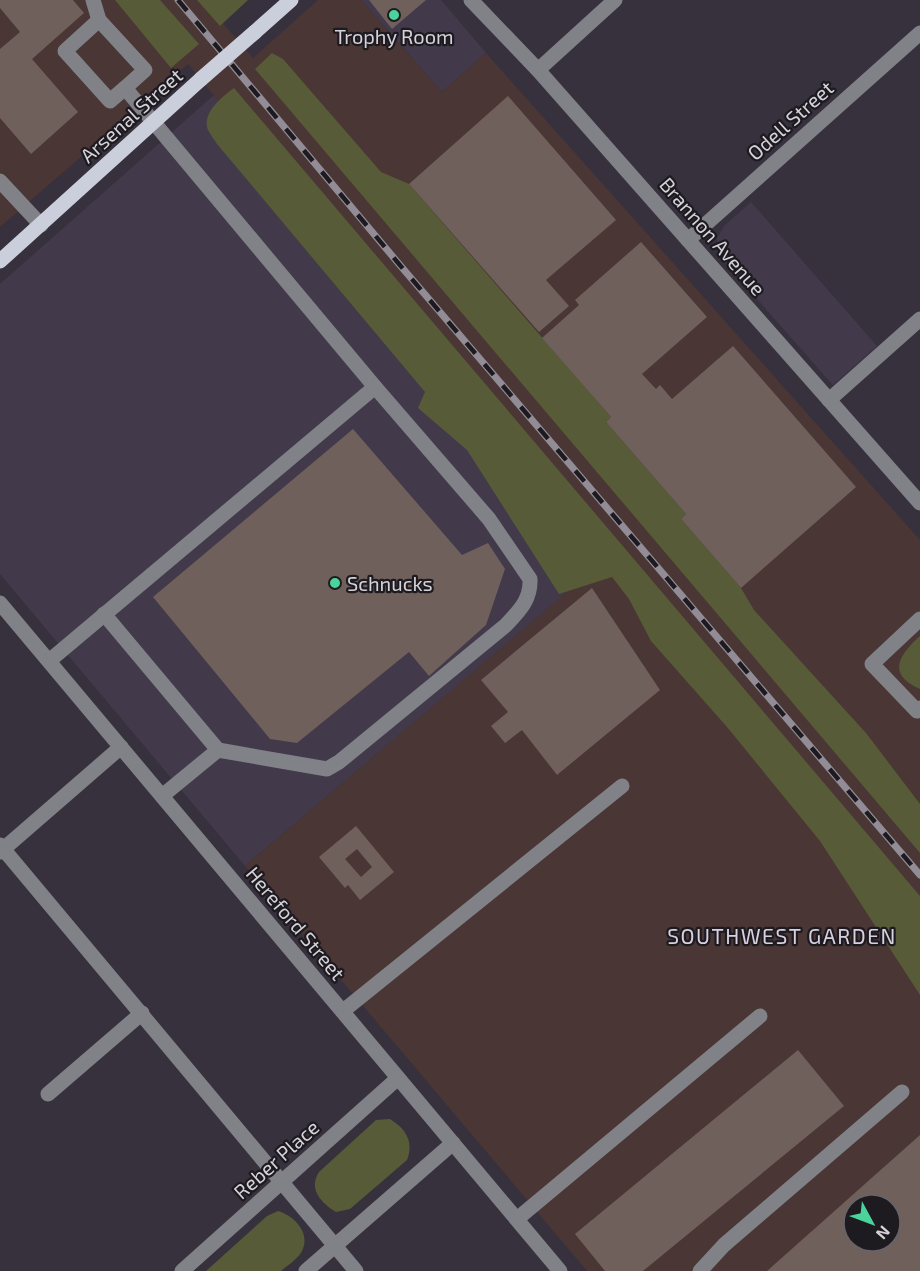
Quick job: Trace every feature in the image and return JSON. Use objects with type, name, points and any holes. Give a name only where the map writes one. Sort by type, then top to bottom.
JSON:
[{"type":"main road","name":"Arsenal Street","points":[[0,261],[291,0]]},
{"type":"street","points":[[93,0],[99,20],[145,70],[110,101],[65,51],[99,20]]},
{"type":"street","name":"Brannon Avenue","points":[[471,0],[538,70],[920,503]]},
{"type":"street","points":[[538,70],[615,0]]},
{"type":"street","name":"Odell Street","points":[[688,240],[920,33]]},
{"type":"street","points":[[104,614],[218,750],[327,769],[339,762],[506,625],[524,606],[531,591],[530,579],[489,519],[375,387],[125,88]]},
{"type":"street","points":[[0,181],[41,225]]},
{"type":"street","points":[[829,400],[920,319]]},
{"type":"street","points":[[49,661],[375,387]]},
{"type":"street","name":"Hereford Street","points":[[0,603],[560,1271]]},
{"type":"street","points":[[920,619],[872,664],[917,711],[920,708]]},
{"type":"street","points":[[121,747],[1,849],[142,1012],[356,1271]]},
{"type":"street","points":[[162,796],[218,750]]},
{"type":"street","points":[[343,1011],[622,786]]},
{"type":"street","points":[[48,1094],[142,1012]]},
{"type":"street","points":[[517,1219],[760,1016]]},
{"type":"street","name":"Reber Place","points":[[182,1271],[398,1078]]},
{"type":"street","points":[[700,1271],[724,1245],[902,1092]]},
{"type":"street","points":[[306,1271],[453,1143]]},
{"type":"shaded area","points":[[0,0],[203,0],[253,58],[318,0],[361,0],[442,92],[486,53],[920,540],[920,1271],[587,1271],[245,866],[601,563],[188,64],[0,227]]},
{"type":"shaded area","points":[[361,0],[441,0],[486,53],[442,92]]},
{"type":"shaded area","points":[[214,95],[601,564],[245,866],[0,574],[0,284]]},
{"type":"shaded area","points":[[751,202],[877,346],[833,385],[718,255],[717,238],[724,226]]},
{"type":"green space","points":[[115,0],[160,0],[199,44],[171,68]]},
{"type":"green space","points":[[197,0],[248,0],[220,26]]},
{"type":"green space","points":[[272,53],[283,59],[381,172],[409,184],[611,417],[606,422],[686,514],[681,519],[741,588],[754,610],[866,733],[920,804],[920,853],[255,69]]},
{"type":"green space","points":[[234,88],[920,896],[920,995],[820,841],[727,727],[651,641],[629,599],[612,577],[559,594],[467,450],[418,408],[425,392],[217,144],[207,127],[208,115],[215,104]]},
{"type":"green space","points":[[920,636],[920,689],[903,677],[899,664],[906,650]]},
{"type":"green space","points":[[390,1119],[407,1136],[410,1147],[407,1160],[350,1209],[336,1212],[318,1195],[315,1184],[319,1172],[376,1120]]},
{"type":"green space","points":[[278,1211],[295,1221],[303,1231],[304,1237],[302,1251],[281,1271],[206,1271],[267,1216]]},
{"type":"building","points":[[0,0],[73,0],[84,13],[32,59],[78,112],[31,154],[0,118],[0,49],[20,32],[0,8]]},
{"type":"building","name":"Trophy Room","points":[[369,0],[426,0],[392,29]]},
{"type":"building","points":[[508,96],[616,220],[546,280],[569,306],[539,332],[409,184]]},
{"type":"building","points":[[641,242],[707,317],[642,374],[656,389],[660,385],[672,399],[733,346],[856,487],[741,588],[681,519],[686,514],[606,422],[611,417],[542,338],[579,305],[575,300]]},
{"type":"building","name":"Schnucks","points":[[353,429],[462,555],[488,543],[505,569],[486,625],[429,676],[409,652],[297,743],[270,739],[153,597]]},
{"type":"building","points":[[592,588],[660,690],[557,775],[522,730],[505,743],[491,726],[508,712],[481,680]]},
{"type":"building","points":[[356,826],[394,872],[360,900],[348,885],[345,888],[319,857]],"holes":[[[357,849],[372,867],[361,877],[345,859]]]},
{"type":"building","points":[[798,1050],[844,1106],[643,1271],[605,1271],[575,1234]]},
{"type":"building","points":[[920,1135],[920,1271],[767,1271],[842,1204],[842,1253],[902,1253],[902,1193],[855,1193]]},
{"type":"railway","points":[[178,0],[399,264],[920,875]]},
{"type":"place","name":"Trophy Room","points":[[394,15]]},
{"type":"place","name":"Schnucks","points":[[335,583]]},
{"type":"district","name":"SOUTHWEST GARDEN","points":[[782,935]]}]
